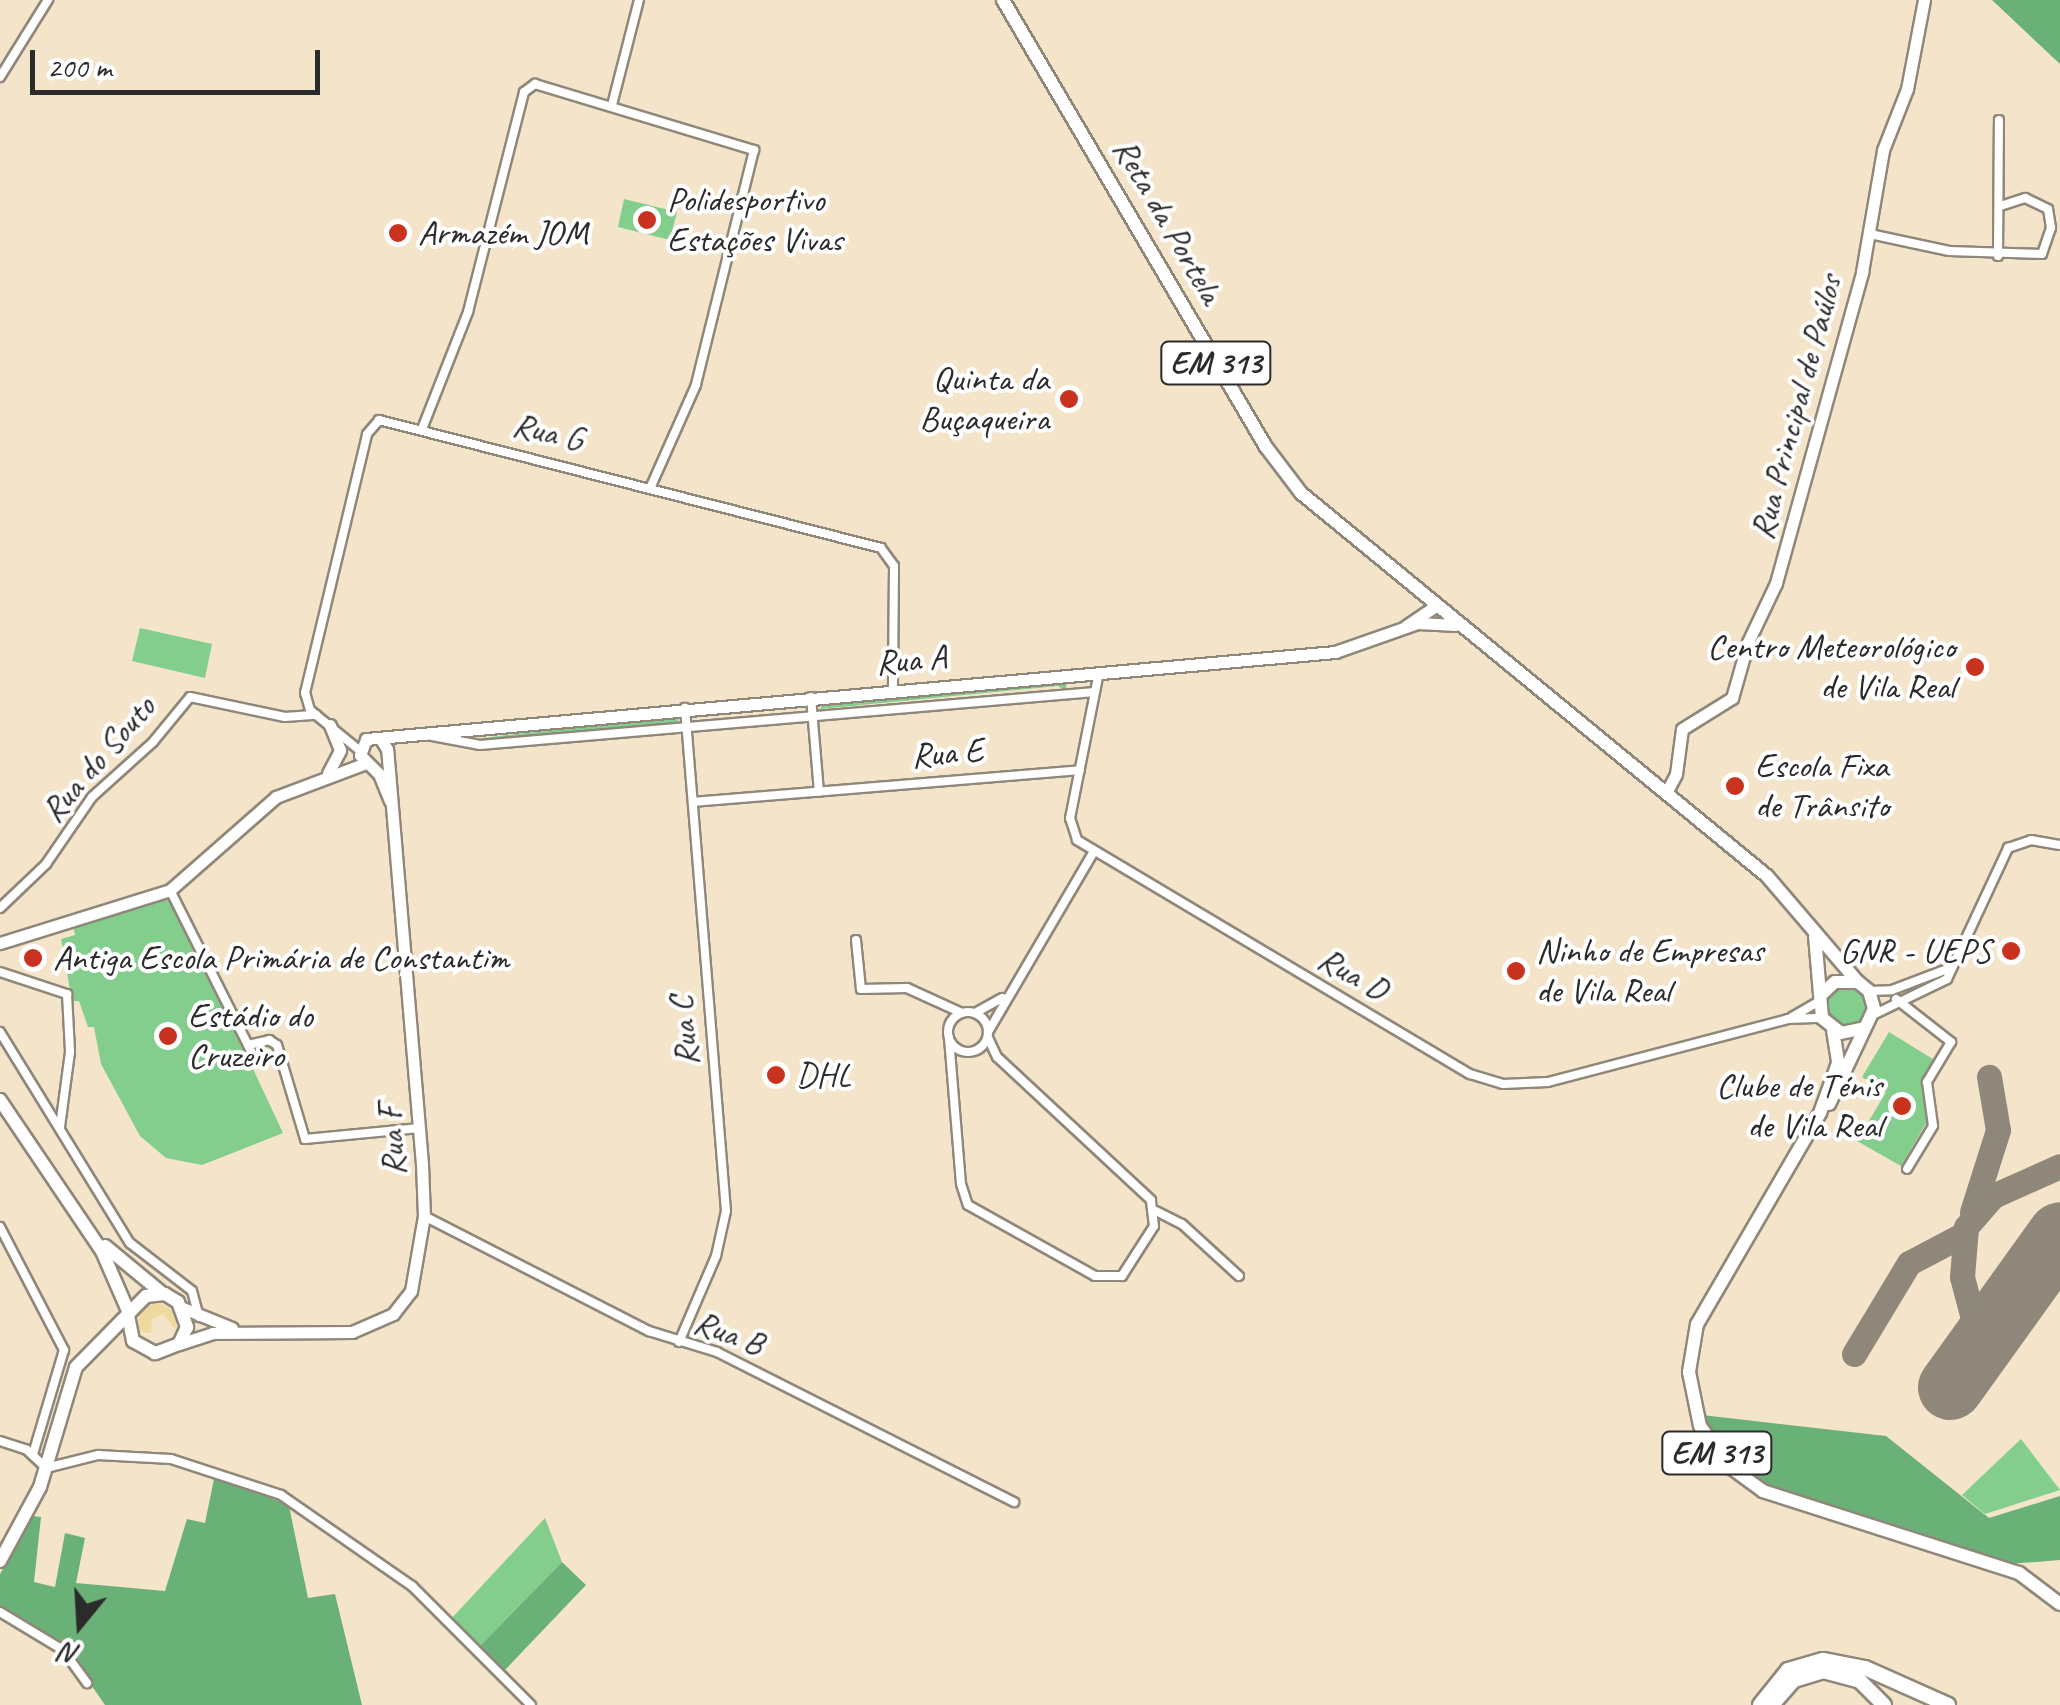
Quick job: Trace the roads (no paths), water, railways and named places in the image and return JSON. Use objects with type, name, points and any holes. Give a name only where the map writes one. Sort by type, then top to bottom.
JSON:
[{"type":"highway","points":[[1760,1705],[1788,1670],[1823,1660],[1865,1668],[1948,1705]]},
{"type":"highway","points":[[1772,1705],[1794,1680],[1823,1671],[1860,1681],[1884,1705]]},
{"type":"main road","name":"Reta da Portela","points":[[1003,0],[1271,456],[1319,512],[1459,628]]},
{"type":"main road","name":"EM 313","points":[[1459,628],[1767,876],[1814,934],[1864,986],[1868,1022],[1842,1086],[1820,1113],[1697,1324],[1688,1372],[1700,1426],[1730,1467],[1764,1491],[2020,1573],[2060,1604]]},
{"type":"main road","points":[[1814,934],[1822,1018],[1834,1030],[1868,1022]]},
{"type":"main road","points":[[1822,997],[1835,982],[1864,986]]},
{"type":"main road","name":"EM 313","points":[[1820,1113],[1838,1063],[1834,1030]]},
{"type":"main road","points":[[0,1100],[88,1230],[128,1314],[128,1333],[139,1347]]},
{"type":"main road","points":[[88,1230],[183,1308],[187,1327],[179,1344],[155,1353],[139,1347],[96,1350]]},
{"type":"main road","points":[[0,1561],[46,1468],[69,1379],[146,1296],[164,1294]]},
{"type":"street","points":[[0,77],[48,0]]},
{"type":"street","points":[[612,105],[639,0]]},
{"type":"street","name":"Rua Principal de Paúlos","points":[[1666,793],[1675,778],[1682,728],[1732,698],[1748,642],[1776,584],[1870,234],[1882,150],[1907,89],[1924,0]]},
{"type":"street","points":[[422,429],[468,312],[526,87],[535,84],[754,150],[696,385],[652,486]]},
{"type":"street","points":[[1998,256],[1999,120]]},
{"type":"street","points":[[1870,234],[1998,256],[2042,254],[2052,228],[2042,203],[2021,198],[2000,206]]},
{"type":"street","name":"Rua G","points":[[316,715],[304,693],[366,434],[380,420],[652,486],[886,551],[894,566],[893,688]]},
{"type":"street","points":[[1415,621],[1419,594]]},
{"type":"street","points":[[1415,621],[1434,607]]},
{"type":"street","points":[[1415,621],[1459,628]]},
{"type":"street","name":"Rua A","points":[[375,738],[893,688],[1336,652],[1398,631],[1415,621]]},
{"type":"street","points":[[977,1050],[1005,996],[1092,853],[1070,824],[1099,672]]},
{"type":"street","points":[[0,942],[170,890],[267,803],[364,757],[387,755],[427,735],[480,745],[1095,692]]},
{"type":"street","name":"Rua do Souto","points":[[0,908],[46,864],[92,796],[153,742],[190,696],[285,717],[316,715]]},
{"type":"street","points":[[811,697],[819,792]]},
{"type":"street","name":"Rua C","points":[[679,1342],[716,1256],[726,1211],[685,708]]},
{"type":"street","points":[[316,715],[364,757],[390,801]]},
{"type":"street","points":[[330,725],[375,738],[387,755]]},
{"type":"street","points":[[328,773],[340,750],[330,725]]},
{"type":"street","points":[[364,757],[375,738]]},
{"type":"street","name":"Rua F","points":[[241,1331],[327,1335],[384,1320],[412,1291],[424,1216],[420,1128],[387,755]]},
{"type":"street","name":"Rua E","points":[[694,802],[1080,770]]},
{"type":"street","points":[[1868,1022],[1896,999],[1940,986],[2008,848],[2031,840],[2060,845]]},
{"type":"street","name":"Rua D","points":[[1092,853],[1496,1082],[1554,1080],[1788,1019]]},
{"type":"street","points":[[170,890],[255,1059]]},
{"type":"street","points":[[856,940],[861,989],[907,988],[962,1013],[975,1013],[1005,996]]},
{"type":"street","points":[[1864,986],[1892,990],[1953,965]]},
{"type":"street","points":[[0,972],[67,994],[70,1052],[60,1128]]},
{"type":"street","points":[[1788,1019],[1822,997]]},
{"type":"street","points":[[1896,999],[1951,1042],[1927,1082],[1932,1126],[1906,1169]]},
{"type":"street","points":[[938,1005],[949,1026],[962,1189],[976,1210],[1109,1280],[1131,1268],[1156,1211]]},
{"type":"street","points":[[949,1026],[962,1013]]},
{"type":"street","points":[[975,1013],[997,1057]]},
{"type":"street","points":[[1788,1019],[1822,1018]]},
{"type":"street","points":[[0,1032],[130,1244],[192,1290],[199,1318]]},
{"type":"street","points":[[949,1038],[966,1052]]},
{"type":"street","points":[[248,1044],[269,1040],[276,1046],[305,1139],[420,1128]]},
{"type":"street","points":[[952,1067],[966,1052],[977,1050],[997,1057],[1143,1191],[1156,1211],[1182,1224],[1239,1276]]},
{"type":"street","name":"Rua B","points":[[424,1216],[679,1342],[717,1352],[1014,1502]]},
{"type":"street","points":[[0,1227],[64,1350],[33,1454]]},
{"type":"street","points":[[183,1308],[199,1318],[241,1331]]},
{"type":"street","points":[[179,1344],[241,1331]]},
{"type":"street","points":[[0,1441],[33,1454],[46,1468],[98,1455],[172,1460],[284,1497],[412,1586],[531,1705]]},
{"type":"street","points":[[0,1612],[63,1650],[88,1683]]},
{"type":"place","name":"Polidesportivo Estações Vivas","points":[[647,220]]},
{"type":"place","name":"Armazém JOM","points":[[398,233]]},
{"type":"place","name":"Quinta da Buçaqueira","points":[[1069,399]]},
{"type":"place","name":"Centro Meteorológico de Vila Real","points":[[1975,667]]},
{"type":"place","name":"Escola Fixa de Trânsito","points":[[1735,786]]},
{"type":"place","name":"GNR - UEPS","points":[[2011,951]]},
{"type":"place","name":"Antiga Escola Primária de Constantim","points":[[33,958]]},
{"type":"place","name":"Ninho de Empresas de Vila Real","points":[[1516,971]]},
{"type":"place","name":"Estádio do Cruzeiro","points":[[168,1036]]},
{"type":"place","name":"DHL","points":[[776,1075]]},
{"type":"place","name":"Clube de Ténis de Vila Real","points":[[1902,1106]]}]
